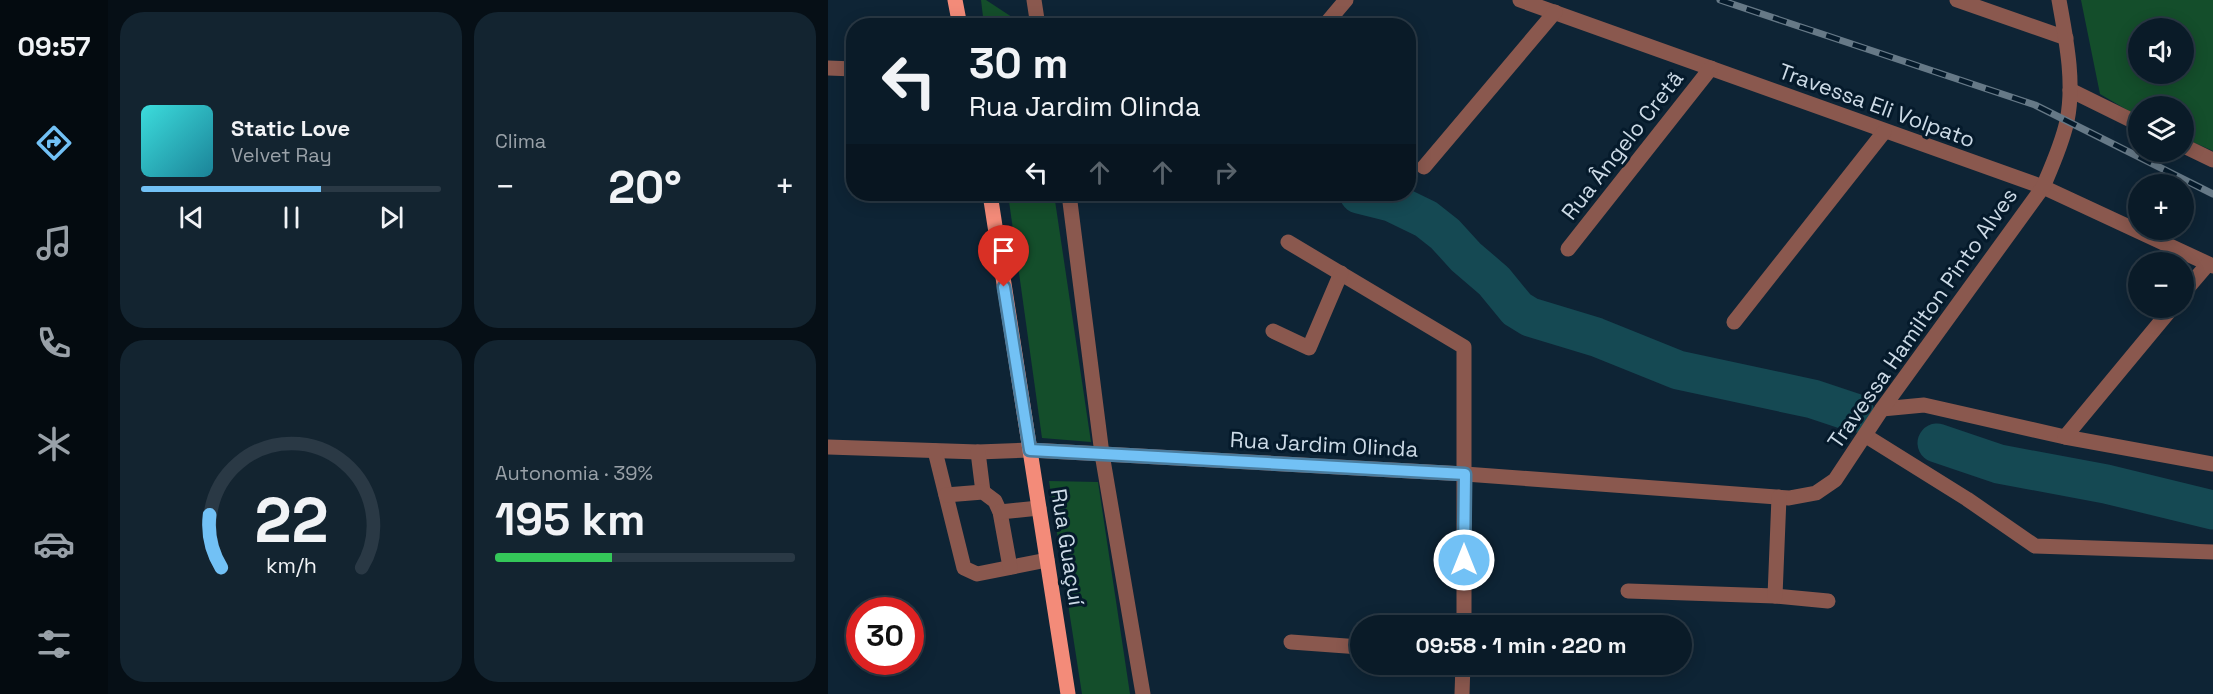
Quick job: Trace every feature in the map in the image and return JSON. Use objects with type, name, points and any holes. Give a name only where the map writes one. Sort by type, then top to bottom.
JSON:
[{"type":"main road","points":[[955,0],[958,18]]},
{"type":"main road","points":[[966,0],[967,18]]},
{"type":"main road","name":"Rua Guaçuí","points":[[991,201],[1068,694]]},
{"type":"street","points":[[1034,0],[1037,18]]},
{"type":"street","points":[[1331,18],[1346,0]]},
{"type":"street","name":"Travessa Eli Volpato","points":[[1520,0],[2043,188],[2210,265]]},
{"type":"street","points":[[1957,0],[2066,38]]},
{"type":"street","name":"Travessa Hamilton Pinto Alves","points":[[1816,493],[1834,480],[2043,188],[2055,161],[2067,120],[2070,90],[2066,38],[2059,0]]},
{"type":"street","points":[[1424,167],[1555,12]]},
{"type":"street","points":[[828,68],[846,69]]},
{"type":"street","name":"Rua Ângelo Cretã","points":[[1568,249],[1711,68]]},
{"type":"street","points":[[2070,90],[2128,119]]},
{"type":"street","points":[[1734,322],[1884,132]]},
{"type":"street","points":[[2194,151],[2213,160]]},
{"type":"street","points":[[1070,201],[1102,454],[1143,694]]},
{"type":"street","points":[[1288,242],[1464,347],[1464,615]]},
{"type":"street","points":[[2194,282],[2210,265]]},
{"type":"street","points":[[1273,331],[1309,348],[1341,273]]},
{"type":"street","points":[[2065,437],[2164,318]]},
{"type":"street","points":[[1882,410],[1924,405],[2065,437],[2213,464]]},
{"type":"street","points":[[1866,436],[2035,546],[2213,552]]},
{"type":"street","name":"Rua Jardim Olinda","points":[[828,447],[978,452],[1030,450],[1465,474],[1789,498],[1816,493]]},
{"type":"street","points":[[935,451],[964,568],[976,574],[1047,560]]},
{"type":"street","points":[[978,452],[983,492]]},
{"type":"street","points":[[946,495],[983,492],[995,501],[1000,512],[1010,567]]},
{"type":"street","points":[[1775,596],[1779,497]]},
{"type":"street","points":[[1000,512],[1039,508]]},
{"type":"street","points":[[1628,591],[1775,596],[1828,601]]},
{"type":"street","points":[[1291,642],[1350,645]]},
{"type":"street","points":[[1462,694],[1463,675]]},
{"type":"green space","points":[[981,0],[986,0],[1013,18],[983,18]]},
{"type":"green space","points":[[2081,0],[2213,0],[2213,151],[2194,142],[2194,96],[2128,96],[2128,111],[2100,94]]},
{"type":"green space","points":[[1009,201],[1055,201],[1091,442],[1042,438]]},
{"type":"green space","points":[[1049,481],[1098,482],[1130,694],[1082,694]]},
{"type":"waterway","points":[[1387,201],[1426,219],[1445,234],[1466,257],[1494,281],[1517,309],[1530,317],[1596,337],[1678,370],[1813,399],[1855,413]]},
{"type":"waterway","points":[[1937,443],[1999,464],[2106,484],[2213,510]]},
{"type":"railway","points":[[1720,0],[2035,105],[2213,194]]},
{"type":"route","points":[[1004,287],[1030,450],[1465,474],[1464,560]]}]
